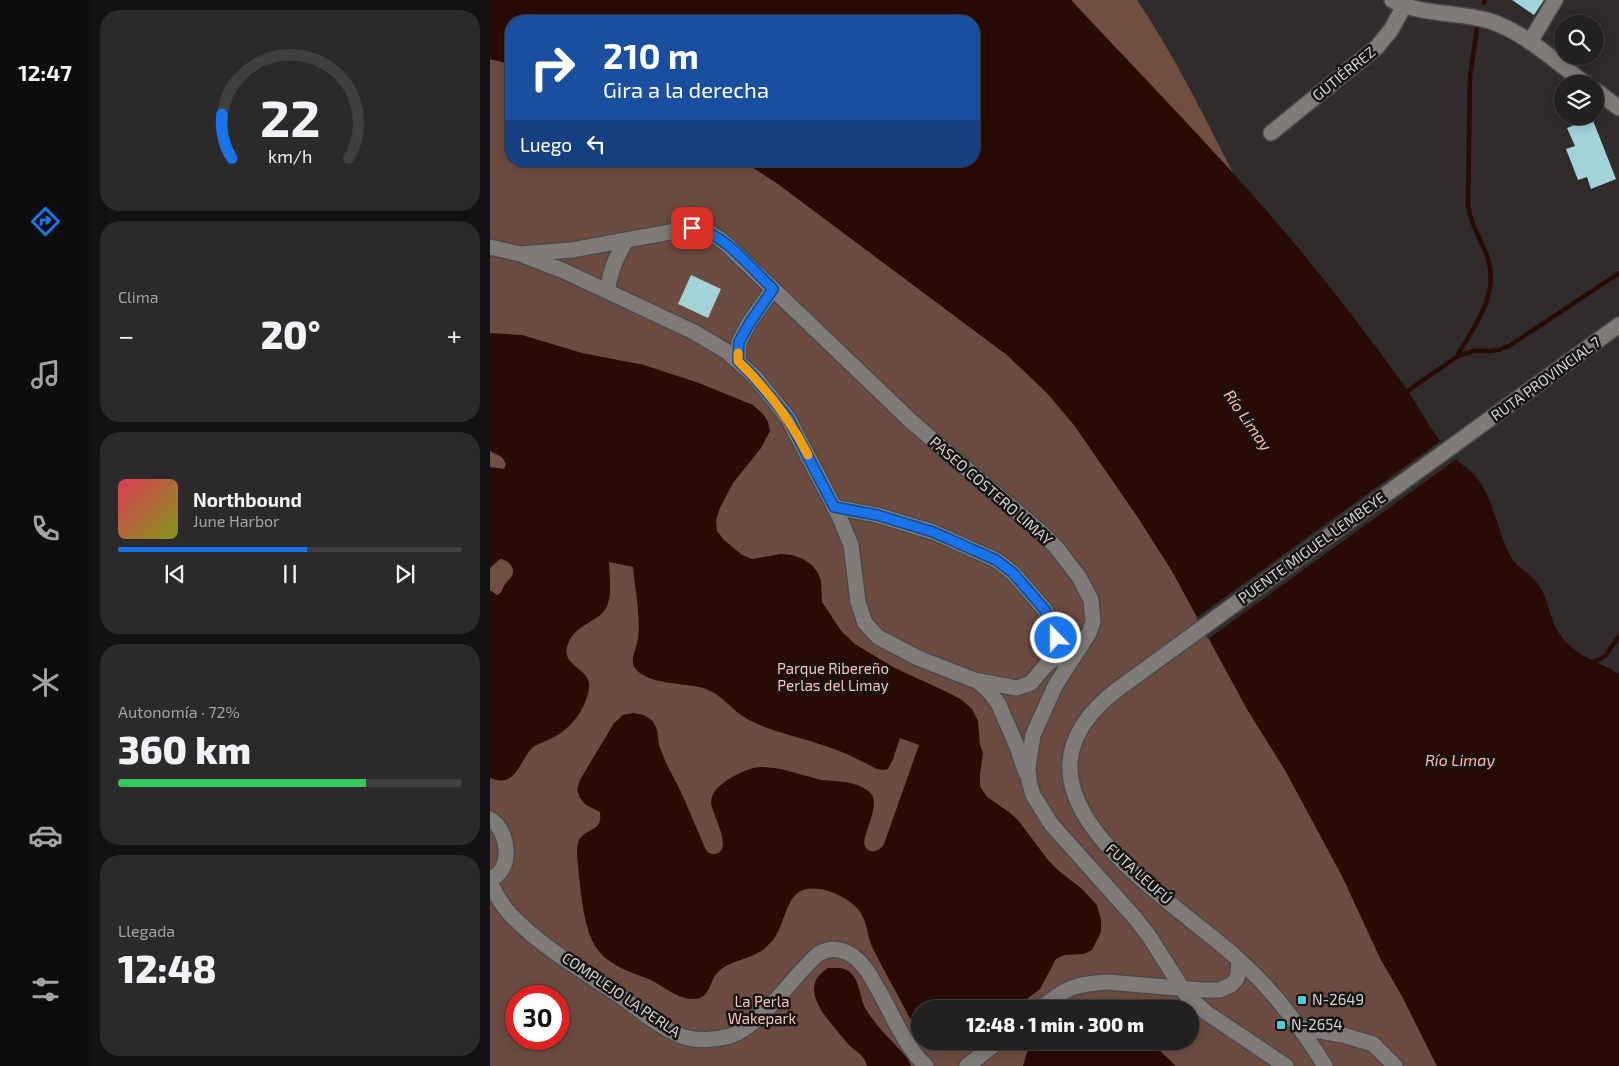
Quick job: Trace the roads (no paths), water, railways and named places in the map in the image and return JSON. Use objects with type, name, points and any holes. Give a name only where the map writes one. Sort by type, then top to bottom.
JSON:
[{"type":"street","points":[[1530,42],[1555,0]]},
{"type":"street","points":[[1398,3],[1424,11],[1490,21],[1511,30],[1530,42],[1574,75]]},
{"type":"street","name":"GUTIÉRREZ","points":[[1272,133],[1370,54],[1385,39],[1398,3]]},
{"type":"street","points":[[1604,97],[1619,108]]},
{"type":"street","name":"PASEO COSTERO LIMAY","points":[[490,247],[520,254],[589,248],[684,230],[701,229],[718,238],[913,423],[1056,547],[1079,577],[1091,600],[1093,622],[1090,633],[1063,661],[1034,736],[1028,767],[1033,795],[1051,824],[1149,936],[1187,996],[1202,1009],[1286,1066]]},
{"type":"street","points":[[608,291],[609,278],[616,257],[626,240]]},
{"type":"street","points":[[520,254],[564,271],[694,332],[726,351],[754,377],[788,418],[834,507],[851,545],[858,602],[865,622],[878,637],[910,654],[977,681],[1017,688],[1031,683],[1046,665],[1063,661],[1045,610],[1013,573],[996,560],[933,532],[877,515],[834,507]]},
{"type":"street","points":[[738,361],[739,342],[773,289]]},
{"type":"street","name":"RUTA PROVINCIAL 7","points":[[1473,432],[1619,326]]},
{"type":"street","name":"PUENTE MIGUEL LEMBEYE","points":[[1152,665],[1473,432]]},
{"type":"street","name":"FUTA LEUFÚ","points":[[1152,665],[1106,698],[1086,720],[1079,734],[1070,762],[1072,792],[1079,808],[1091,826],[1126,865],[1239,960],[1268,990],[1298,1027],[1325,1066]]},
{"type":"street","points":[[977,681],[988,690],[998,703],[1016,744],[1029,781]]},
{"type":"street","name":"COMPLEJO LA PERLA","points":[[490,819],[499,828],[506,847],[503,867],[490,880],[500,901],[510,914],[538,939],[662,1026],[686,1038],[714,1039],[729,1036],[741,1030],[763,1013],[818,954],[826,950],[835,949],[844,951],[857,960],[867,971],[907,1042],[926,1066]]},
{"type":"street","points":[[1051,1000],[1069,987],[1107,982],[1211,991],[1225,988],[1236,980],[1239,960]]},
{"type":"street","points":[[1298,1027],[1343,1035],[1373,1044],[1395,1066]]},
{"type":"street","points":[[967,1066],[987,1050]]},
{"type":"water","name":"Río Limay","points":[[490,0],[1071,0],[1248,189],[1304,255],[1356,321],[1406,388],[1442,444],[1451,455],[1474,474],[1488,496],[1510,555],[1540,587],[1556,628],[1562,638],[1576,651],[1619,674],[1619,1066],[1437,1066],[1402,996],[1381,960],[1342,876],[1285,770],[1247,709],[1172,571],[1137,516],[1074,425],[1047,393],[1007,355],[778,184],[752,167],[980,167],[980,15],[505,15],[505,63],[490,59]]},
{"type":"water","points":[[490,333],[522,335],[582,353],[644,365],[699,383],[753,405],[763,414],[768,422],[770,431],[761,448],[733,483],[716,520],[717,531],[724,540],[742,555],[752,559],[781,554],[792,555],[812,565],[821,581],[822,602],[842,632],[855,644],[893,667],[962,700],[972,709],[978,721],[980,745],[983,753],[980,786],[987,797],[1018,820],[1048,860],[1082,889],[1097,905],[1101,920],[1101,932],[1092,950],[1084,954],[1064,955],[1056,959],[1040,989],[1026,1000],[911,1000],[911,1021],[872,947],[865,922],[857,908],[845,899],[825,890],[809,889],[801,891],[790,902],[775,937],[764,949],[723,968],[714,977],[706,993],[699,998],[688,999],[682,997],[608,960],[598,950],[588,931],[577,855],[579,840],[598,825],[600,822],[600,812],[586,805],[580,798],[577,790],[580,780],[614,723],[623,715],[633,713],[644,715],[653,721],[666,763],[681,792],[706,850],[712,854],[721,851],[723,846],[723,839],[711,802],[714,792],[722,784],[740,773],[762,767],[785,770],[822,780],[840,781],[857,785],[867,790],[872,795],[874,806],[864,843],[870,851],[876,851],[884,844],[919,745],[900,738],[888,769],[877,769],[834,749],[778,732],[743,717],[718,695],[706,689],[658,681],[641,674],[633,665],[639,621],[633,567],[609,562],[610,591],[606,608],[575,633],[567,647],[569,659],[586,676],[589,682],[587,696],[581,711],[571,724],[559,734],[532,748],[512,777],[506,780],[490,778],[490,590],[497,595],[500,593],[512,576],[513,570],[510,564],[500,559],[490,568],[490,467],[504,469],[506,464],[502,457],[490,451]]},
{"type":"water","points":[[828,968],[845,969],[854,976],[867,1011],[876,1024],[908,1059],[911,1066],[867,1066],[863,1057],[844,1039],[823,1013],[815,997],[815,982]]},
{"type":"water","points":[[1028,1050],[1159,1050],[1176,1066],[1023,1066]]},
{"type":"waterway","points":[[1458,354],[1485,306],[1491,280],[1486,253],[1473,225],[1468,206],[1470,76],[1477,29]]},
{"type":"waterway","points":[[1403,394],[1458,356],[1474,351],[1498,350],[1509,346],[1619,273]]},
{"type":"waterway","points":[[1587,664],[1606,655],[1619,636]]},
{"type":"place","name":"N-2649","points":[[1302,1000]]},
{"type":"place","name":"N-2654","points":[[1281,1025]]},
{"type":"park label","name":"Parque Ribereño Perlas del Limay","points":[[833,678]]},
{"type":"park label","name":"La Perla Wakepark","points":[[762,1010]]}]
